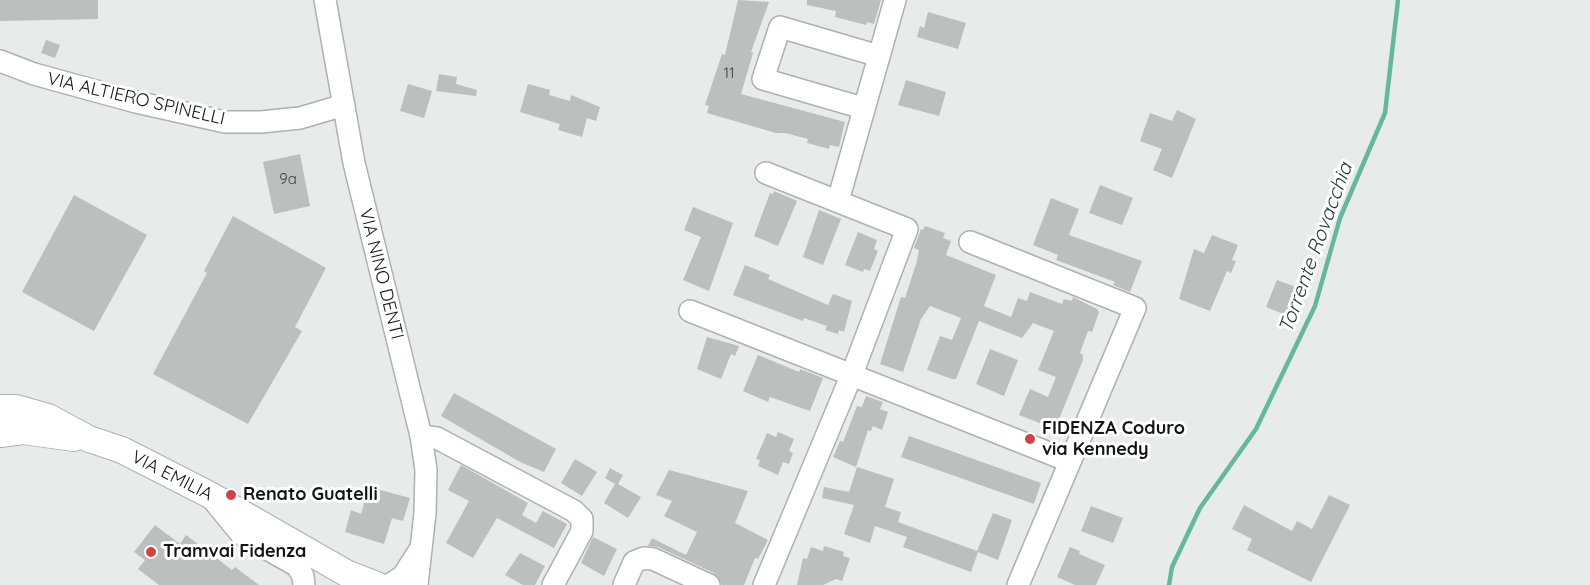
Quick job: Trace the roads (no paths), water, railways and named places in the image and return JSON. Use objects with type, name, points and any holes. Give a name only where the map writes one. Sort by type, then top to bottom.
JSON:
[{"type":"main road","name":"VIA EMILIA","points":[[0,391],[24,392],[56,406],[97,429],[122,450]]},
{"type":"main road","name":"VIA EMILIA","points":[[0,408],[16,408],[48,417],[89,439],[122,450],[208,494],[350,579],[377,585]]},
{"type":"main road","points":[[0,434],[23,431],[89,439]]},
{"type":"street","name":"VIA NINO DENTI","points":[[325,0],[372,239],[421,436],[426,470],[425,513],[417,585]]},
{"type":"street","points":[[838,201],[895,0]]},
{"type":"street","points":[[863,108],[763,79],[780,27],[879,56]]},
{"type":"street","name":"VIA ALTIERO SPINELLI","points":[[0,61],[34,74],[125,99],[225,122],[261,122],[300,118],[344,105]]},
{"type":"street","points":[[764,585],[852,374],[907,229],[766,173]]},
{"type":"street","points":[[970,242],[1135,309],[1018,585]]},
{"type":"street","points":[[690,311],[1069,461]]},
{"type":"street","points":[[421,436],[437,438],[574,511],[582,519],[582,531],[553,585]]},
{"type":"street","points":[[208,494],[241,534],[297,566],[303,576],[304,585]]},
{"type":"street","name":"VIA NINO DENTI","points":[[389,585],[403,576],[420,548]]},
{"type":"street","points":[[624,585],[634,562],[644,558],[653,559],[709,585]]},
{"type":"waterway","name":"Torrente Rovacchia","points":[[1169,585],[1172,567],[1200,508],[1256,429],[1315,306],[1340,218],[1385,113],[1398,0]]},
{"type":"place","name":"FIDENZA Coduro via Kennedy","points":[[1030,439]]},
{"type":"place","name":"Renato Guatelli","points":[[231,495]]},
{"type":"place","name":"Tramvai Fidenza","points":[[151,552]]}]
